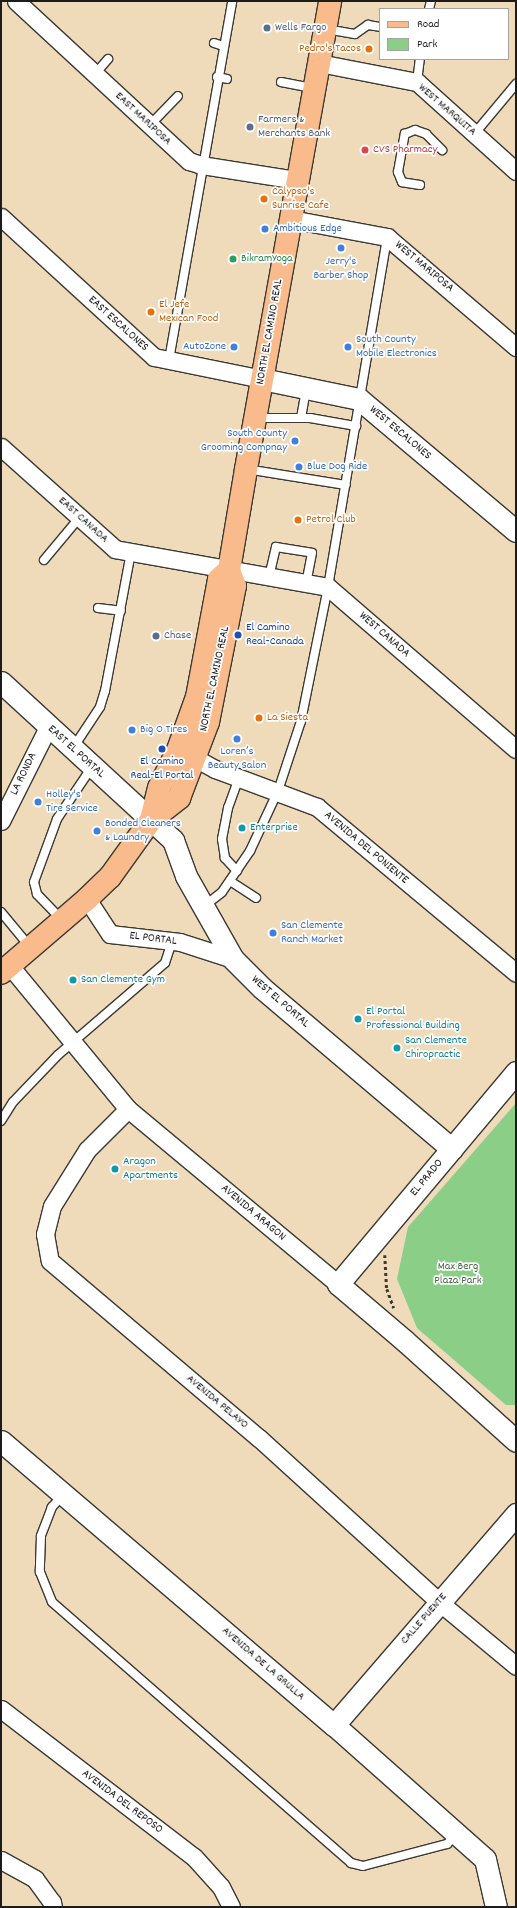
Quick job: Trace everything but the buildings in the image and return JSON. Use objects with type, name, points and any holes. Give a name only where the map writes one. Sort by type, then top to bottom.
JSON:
[{"type":"main road","name":"NORTH EL CAMINO REAL","points":[[5,969],[87,900],[110,877],[151,820],[179,798],[208,722],[235,586],[229,570],[246,469],[330,1]]},
{"type":"main road","name":"NORTH EL CAMINO REAL","points":[[151,820],[159,788],[178,750],[197,697],[219,579],[229,570]]},
{"type":"street","name":"EAST MARIPOSA","points":[[16,1],[189,161],[201,166],[297,180]]},
{"type":"street","name":"WEST MARQUITA","points":[[319,63],[416,82],[516,171]]},
{"type":"street","name":"EAST ESCALONES","points":[[1,217],[154,356],[262,379]]},
{"type":"street","name":"WEST MARIPOSA","points":[[290,219],[387,237],[516,347]]},
{"type":"street","name":"WEST ESCALONES","points":[[262,379],[306,390],[360,399],[516,531]]},
{"type":"street","name":"EAST CANADA","points":[[1,447],[115,549],[229,570]]},
{"type":"street","points":[[229,570],[328,587]]},
{"type":"street","name":"WEST CANADA","points":[[328,587],[516,749]]},
{"type":"street","name":"EAST EL PORTAL","points":[[1,682],[48,727],[151,820]]},
{"type":"street","name":"LA RONDA","points":[[1,821],[48,727]]},
{"type":"street","name":"AVENIDA DEL PONIENTE","points":[[195,758],[239,777],[317,806],[516,973]]},
{"type":"street","name":"WEST EL PORTAL","points":[[151,820],[173,840],[186,876],[202,907],[233,959],[262,988],[452,1149]]},
{"type":"street","name":"EL PORTAL","points":[[87,900],[110,934],[172,940],[233,959]]},
{"type":"street","name":"AVENIDA ARAGON","points":[[5,969],[74,1043],[128,1109],[405,1341],[516,1441]]},
{"type":"street","name":"EL PRADO","points":[[338,1284],[516,1072]]},
{"type":"street","name":"AVENIDA PELAYO","points":[[128,1109],[87,1150],[52,1206],[45,1234],[50,1261],[259,1438],[439,1602],[516,1666]]},
{"type":"street","name":"AVENIDA DE LA GRULLA","points":[[1,1440],[334,1725],[484,1859],[496,1907]]},
{"type":"street","name":"CALLE PUENTE","points":[[334,1725],[516,1514]]},
{"type":"street","name":"AVENIDA DEL REPOSO","points":[[1,1709],[194,1857],[221,1887],[231,1907]]},
{"type":"street","points":[[1,1860],[35,1879],[52,1902],[53,1907]]},
{"type":"lane","points":[[169,360],[201,166],[232,1]]},
{"type":"lane","points":[[325,29],[355,34],[368,25],[379,27]]},
{"type":"lane","points":[[214,43],[223,46]]},
{"type":"lane","points":[[95,74],[108,58]]},
{"type":"lane","points":[[416,82],[420,60]]},
{"type":"lane","points":[[217,77],[227,79]]},
{"type":"lane","points":[[281,82],[314,88]]},
{"type":"lane","points":[[475,134],[516,84]]},
{"type":"lane","points":[[150,125],[178,96]]},
{"type":"lane","points":[[420,185],[402,182],[398,172],[405,134],[415,130],[426,134],[442,150]]},
{"type":"lane","points":[[202,907],[222,892],[250,850],[278,791],[301,721],[328,587],[387,237]]},
{"type":"lane","points":[[301,418],[306,390]]},
{"type":"lane","points":[[255,418],[301,418],[356,426]]},
{"type":"lane","points":[[246,469],[346,485]]},
{"type":"lane","points":[[44,560],[80,517]]},
{"type":"lane","points":[[269,577],[276,547],[312,553],[306,583]]},
{"type":"lane","points":[[73,749],[100,707],[121,611],[131,552]]},
{"type":"lane","points":[[98,608],[121,611]]},
{"type":"lane","points":[[62,921],[37,894],[34,882],[57,819],[92,767]]},
{"type":"lane","points":[[237,871],[225,858],[222,839],[228,808],[239,777]]},
{"type":"lane","points":[[230,881],[256,898]]},
{"type":"lane","points":[[1,912],[30,948]]},
{"type":"lane","points":[[1,1121],[13,1102],[74,1043],[165,963],[172,940]]},
{"type":"lane","points":[[64,1493],[52,1507],[41,1536],[40,1572],[52,1602],[351,1863],[363,1866],[446,1844],[457,1834]]},
{"type":"path","points":[[386,1249],[387,1289],[396,1316]]},
{"type":"green space","name":"Max Berg Plaza Park","points":[[516,1103],[516,1405],[506,1405],[417,1328],[397,1279],[408,1227]]},
{"type":"place","name":"Wells Fargo","points":[[267,28]]},
{"type":"place","name":"Pedro's Tacos","points":[[369,49]]},
{"type":"place","name":"Farmers & Merchants Bank","points":[[250,127]]},
{"type":"place","name":"CVS Pharmacy","points":[[365,150]]},
{"type":"place","name":"Calypso's Sunrise Cafe","points":[[264,199]]},
{"type":"place","name":"Ambitious Edge","points":[[265,229]]},
{"type":"place","name":"Jerry's Barber Shop","points":[[341,248]]},
{"type":"place","name":"BikramYoga","points":[[233,259]]},
{"type":"place","name":"El Jefe Mexican Food","points":[[151,312]]},
{"type":"place","name":"AutoZone","points":[[234,347]]},
{"type":"place","name":"South County Mobile Electronics","points":[[348,347]]},
{"type":"place","name":"South County Grooming Compnay","points":[[295,441]]},
{"type":"place","name":"Blue Dog Ride","points":[[299,467]]},
{"type":"place","name":"Petrol Club","points":[[298,520]]},
{"type":"place","name":"El Camino Real-Canada","points":[[238,635]]},
{"type":"place","name":"Chase","points":[[156,636]]},
{"type":"place","name":"La Siesta","points":[[259,718]]},
{"type":"place","name":"Big O Tires","points":[[132,730]]},
{"type":"place","name":"Loren’s Beauty Salon","points":[[237,739]]},
{"type":"place","name":"El Camino Real-El Portal","points":[[162,749]]},
{"type":"place","name":"Holley's Tire Service","points":[[38,802]]},
{"type":"place","name":"Enterprise","points":[[242,828]]},
{"type":"place","name":"Bonded Cleaners & Laundry","points":[[97,831]]},
{"type":"place","name":"San Clemente Ranch Market","points":[[273,933]]},
{"type":"place","name":"San Clemente Gym","points":[[73,980]]},
{"type":"place","name":"El Portal Professional Building","points":[[358,1019]]},
{"type":"place","name":"San Clemente Chiropractic","points":[[397,1048]]},
{"type":"place","name":"Aragon Apartments","points":[[115,1169]]}]
